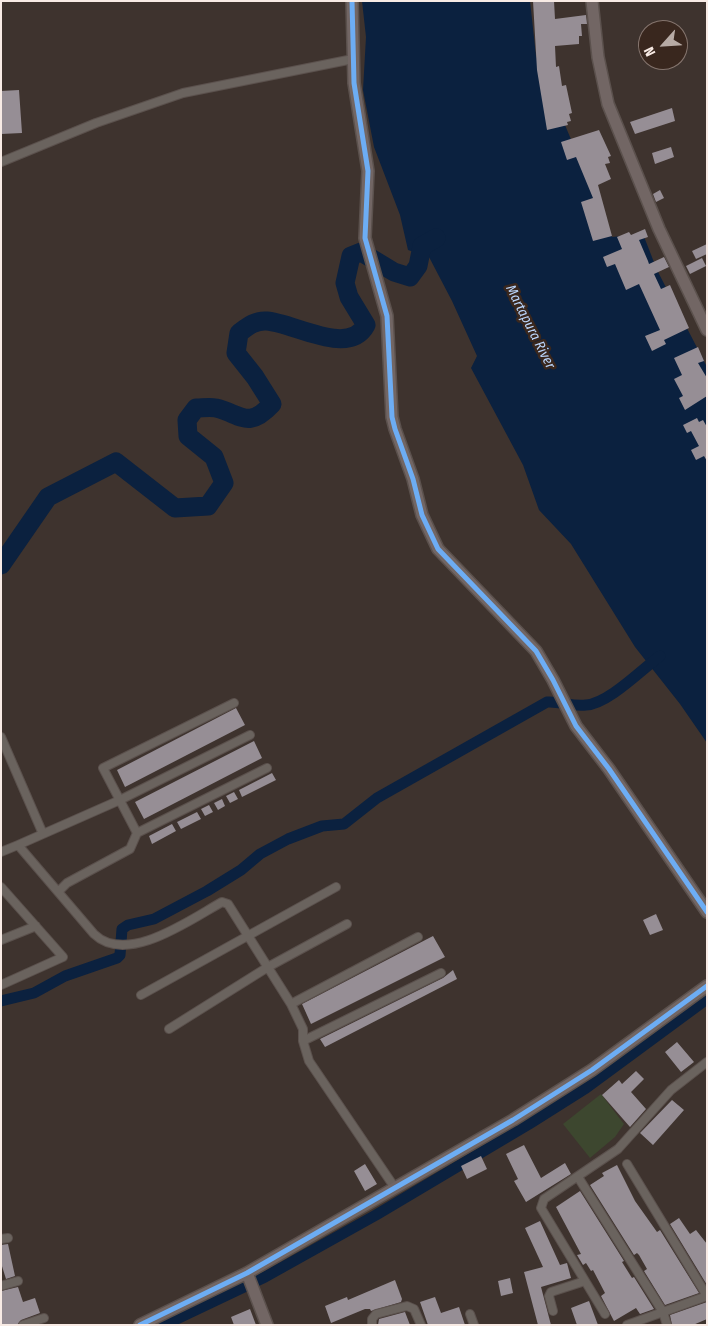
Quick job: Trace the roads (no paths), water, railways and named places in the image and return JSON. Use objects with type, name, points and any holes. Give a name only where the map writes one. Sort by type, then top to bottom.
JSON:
[{"type":"street","points":[[352,1],[353,59],[357,103],[368,171],[366,238],[387,316],[391,398],[395,429],[429,532],[438,549],[536,651],[553,680],[566,710],[707,912]]},
{"type":"street","points":[[592,1],[598,56],[608,104],[659,229],[707,330]]},
{"type":"street","points":[[1,162],[96,123],[183,93],[353,59]]},
{"type":"street","points":[[137,833],[103,768],[234,703]]},
{"type":"street","points":[[1,842],[3,852],[120,800],[250,734]]},
{"type":"street","points":[[1,737],[43,834]]},
{"type":"street","points":[[59,891],[67,883],[130,848],[137,833],[267,768]]},
{"type":"street","points":[[18,845],[99,938],[116,944],[127,945],[154,939],[222,902],[228,904],[291,1004],[303,1029],[302,1041],[309,1061],[395,1188]]},
{"type":"street","points":[[141,995],[336,887]]},
{"type":"street","points":[[1,888],[4,896],[36,926],[63,957],[1,985]]},
{"type":"street","points":[[169,1030],[268,967],[347,924]]},
{"type":"street","points":[[1,940],[36,926]]},
{"type":"street","points":[[291,1004],[418,937]]},
{"type":"street","points":[[302,1041],[441,973]]},
{"type":"street","points":[[140,1325],[248,1276],[512,1120],[587,1074],[707,986]]},
{"type":"street","points":[[605,1314],[541,1208],[544,1200],[625,1143],[671,1090],[707,1062]]},
{"type":"street","points":[[627,1164],[707,1296],[627,1325]]},
{"type":"street","points":[[578,1177],[663,1312],[667,1325]]},
{"type":"street","points":[[248,1276],[267,1325]]},
{"type":"street","points":[[553,1311],[549,1296],[550,1292],[585,1280]]},
{"type":"street","points":[[1,1286],[18,1281]]},
{"type":"street","points":[[372,1325],[372,1320],[376,1314],[407,1306],[414,1309],[421,1325]]},
{"type":"street","points":[[470,1314],[474,1325]]},
{"type":"street","points":[[23,1325],[44,1318]]},
{"type":"water","name":"Martapura River","points":[[362,1],[530,1],[536,56],[612,237],[643,234],[657,270],[707,367],[707,743],[680,704],[635,647],[571,544],[539,510],[523,465],[471,368],[477,356],[452,301],[429,257],[408,250],[400,215],[374,147],[363,90],[366,37]]},
{"type":"waterway","points":[[1,565],[48,497],[116,462],[175,508],[208,506],[224,483],[214,457],[188,436],[187,420],[196,408],[216,408],[244,418],[250,418],[264,412],[272,404],[255,377],[236,353],[239,333],[248,326],[267,321],[320,336],[347,338],[358,334],[366,325],[349,297],[345,283],[351,256],[361,252],[394,272],[410,277],[418,266],[422,246],[436,238]]},
{"type":"waterway","points":[[1,1001],[34,993],[65,976],[117,958],[120,955],[122,929],[128,925],[154,919],[207,891],[241,870],[260,854],[288,839],[322,826],[344,824],[377,798],[547,702],[586,705],[604,699],[660,656]]},
{"type":"waterway","points":[[164,1325],[265,1277],[376,1215],[529,1124],[586,1088],[707,999]]}]
